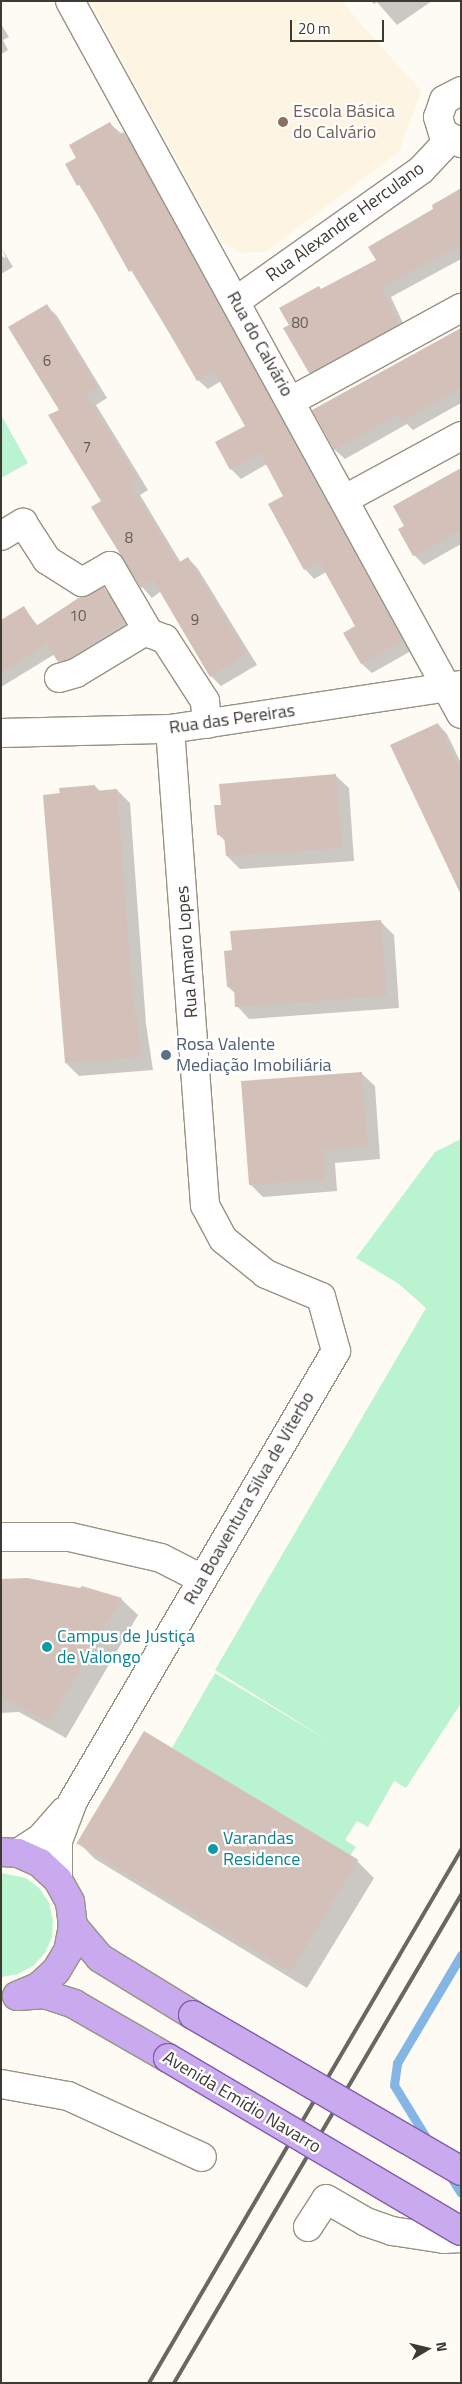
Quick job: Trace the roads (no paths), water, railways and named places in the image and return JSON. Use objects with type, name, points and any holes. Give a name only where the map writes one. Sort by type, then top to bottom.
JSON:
[{"type":"main road","name":"Avenida Emídio Navarro","points":[[6,1999],[38,1987],[56,1971],[68,1951],[73,1926],[70,1902],[58,1880],[40,1863],[9,1852]]},
{"type":"main road","points":[[73,1926],[100,1958],[193,2016],[461,2171]]},
{"type":"main road","name":"Avenida Emídio Navarro","points":[[6,1999],[44,1994],[74,2004],[168,2058],[455,2236]]},
{"type":"street","name":"Rua do Calvário","points":[[70,1],[345,499],[455,686],[461,714]]},
{"type":"street","name":"Rua Alexandre Herculano","points":[[236,301],[421,170],[455,141],[440,125],[440,108],[450,95],[461,91]]},
{"type":"street","points":[[291,401],[461,308]]},
{"type":"street","points":[[345,499],[461,436]]},
{"type":"street","points":[[1,536],[23,522],[47,560],[82,582],[110,566],[147,630],[165,639],[205,701],[207,724]]},
{"type":"street","points":[[59,678],[76,672],[147,630]]},
{"type":"street","name":"Rua das Pereiras","points":[[1,733],[170,730],[455,686]]},
{"type":"street","name":"Rua Amaro Lopes","points":[[170,730],[205,1205],[223,1239],[266,1274],[321,1297],[336,1351]]},
{"type":"street","name":"Rua Boaventura Silva de Viterbo","points":[[58,1880],[58,1841],[73,1801],[336,1351]]},
{"type":"street","points":[[1,1536],[70,1538],[161,1558],[202,1579]]},
{"type":"street","name":"Rua Boaventura Silva de Viterbo","points":[[9,1852],[41,1838],[73,1801]]},
{"type":"street","points":[[1,2084],[68,2096],[202,2157]]},
{"type":"street","points":[[308,2228],[326,2199],[366,2222],[392,2230],[455,2236]]},
{"type":"waterway","points":[[430,2144],[394,2085],[397,2063],[461,1955]]},
{"type":"waterway","points":[[449,2174],[461,2193]]},
{"type":"railway","points":[[149,2383],[461,1850]]},
{"type":"railway","points":[[174,2383],[461,1895]]},
{"type":"place","name":"Escola Básica do Calvário","points":[[283,122]]},
{"type":"place","name":"Rosa Valente Mediação Imobiliária","points":[[166,1055]]},
{"type":"place","name":"Campus de Justiça de Valongo","points":[[47,1647]]},
{"type":"place","name":"Varandas Residence","points":[[213,1849]]}]
